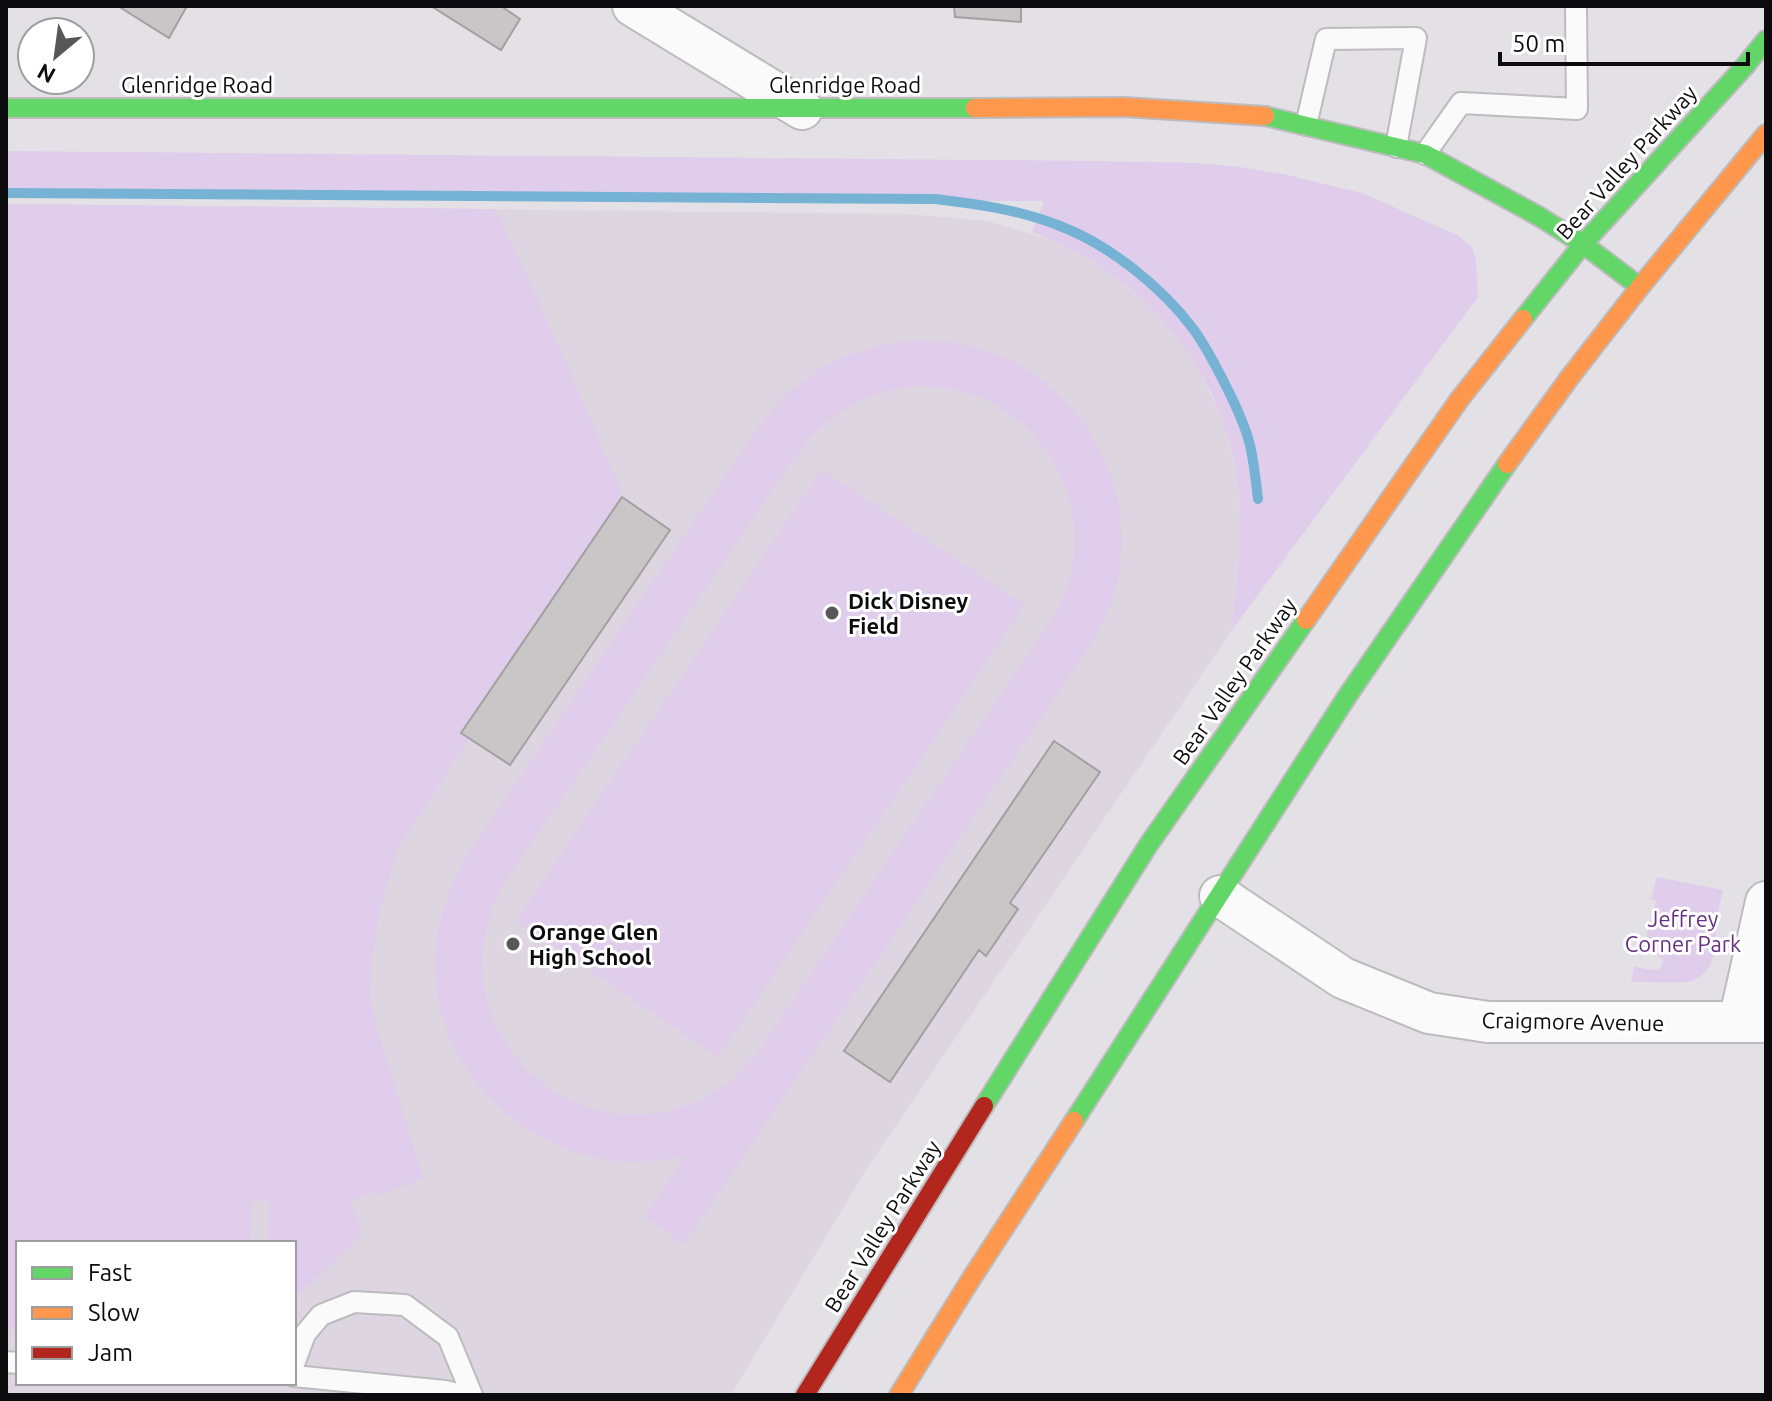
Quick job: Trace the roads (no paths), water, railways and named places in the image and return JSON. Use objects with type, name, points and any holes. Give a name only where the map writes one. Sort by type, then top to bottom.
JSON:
[{"type":"main road","name":"Bear Valley Parkway","points":[[805,1395],[1149,844],[1459,400],[1583,244],[1766,40]]},
{"type":"main road","name":"Glenridge Road","points":[[6,108],[1124,107],[1271,116],[1425,154],[1535,214],[1583,244],[1640,287]]},
{"type":"main road","points":[[899,1395],[1348,695],[1505,466],[1640,287],[1766,134]]},
{"type":"street","points":[[633,6],[802,109]]},
{"type":"street","name":"Craigmore Avenue","points":[[1220,896],[1343,978],[1429,1013],[1488,1022],[1753,1022]]},
{"type":"street","points":[[1753,1022],[1766,902]]},
{"type":"lane","points":[[1425,154],[1461,103],[1577,109],[1576,6]]},
{"type":"lane","points":[[1306,125],[1326,39],[1416,38],[1396,147]]},
{"type":"lane","points":[[296,1359],[305,1334],[321,1315],[354,1302],[405,1305],[448,1337],[472,1395]]},
{"type":"lane","points":[[296,1376],[460,1395]]},
{"type":"waterway","points":[[6,193],[935,199],[1014,212],[1045,220],[1098,244],[1134,269],[1181,314],[1208,351],[1240,416],[1250,445],[1258,499]]},
{"type":"place","name":"Dick Disney Field","points":[[832,613]]},
{"type":"place","name":"Orange Glen High School","points":[[513,944]]},
{"type":"park label","name":"Jeffrey Corner Park","points":[[1683,930]]}]
